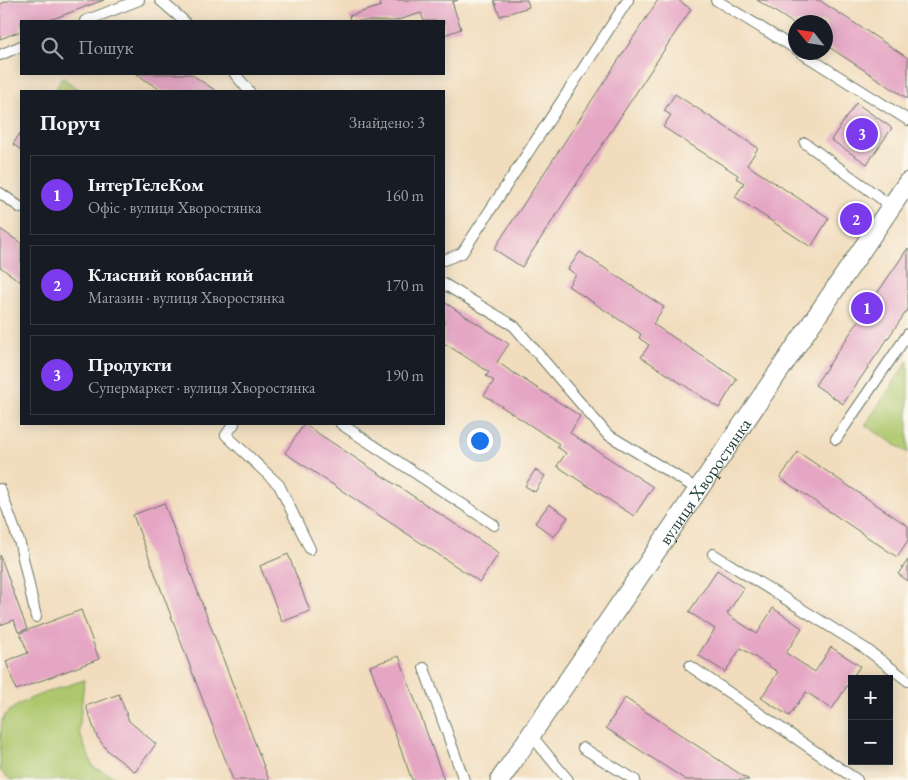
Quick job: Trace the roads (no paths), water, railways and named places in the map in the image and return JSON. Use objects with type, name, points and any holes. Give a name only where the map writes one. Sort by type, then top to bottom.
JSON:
[{"type":"street","name":"вулиця Хворостянка","points":[[500,780],[902,196]]},
{"type":"lane","points":[[88,20],[139,0]]},
{"type":"lane","points":[[160,0],[183,20]]},
{"type":"lane","points":[[445,260],[462,253],[628,0]]},
{"type":"lane","points":[[716,0],[788,44]]},
{"type":"lane","points":[[0,55],[20,46]]},
{"type":"lane","points":[[813,60],[908,120]]},
{"type":"lane","points":[[236,75],[247,90]]},
{"type":"lane","points":[[805,143],[902,196]]},
{"type":"lane","points":[[0,193],[20,207]]},
{"type":"lane","points":[[445,285],[514,326],[607,434],[698,490]]},
{"type":"lane","points":[[836,439],[908,334]]},
{"type":"lane","points":[[233,425],[226,435],[280,485],[310,549]]},
{"type":"lane","points":[[343,425],[494,525]]},
{"type":"lane","points":[[0,489],[20,544],[36,617]]},
{"type":"lane","points":[[713,554],[866,649],[908,681]]},
{"type":"lane","points":[[690,666],[857,780]]},
{"type":"lane","points":[[424,668],[464,780]]},
{"type":"lane","points":[[531,735],[568,780]]},
{"type":"lane","points":[[583,748],[635,780]]},
{"type":"place","name":"Продукти","points":[[862,134]]},
{"type":"place","name":"Класний ковбасний","points":[[856,219]]},
{"type":"place","name":"ІнтерТелеКом","points":[[867,308]]}]
